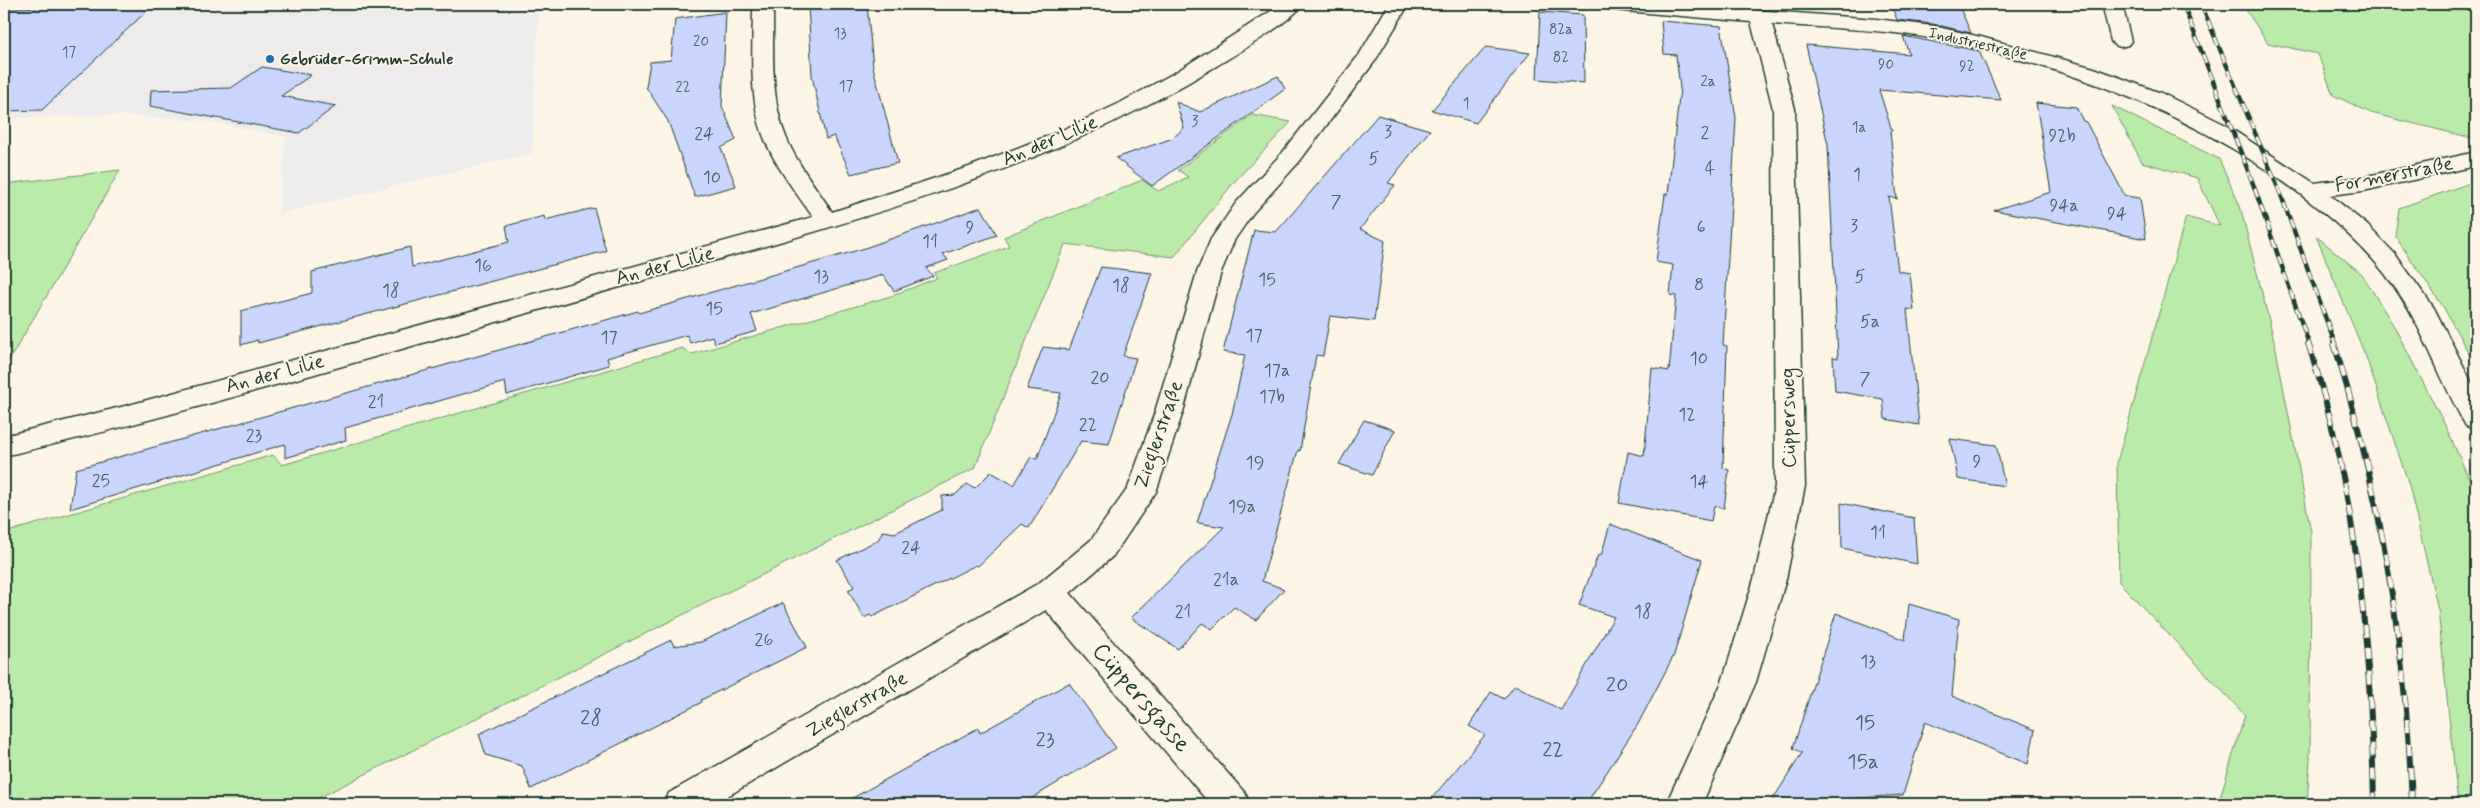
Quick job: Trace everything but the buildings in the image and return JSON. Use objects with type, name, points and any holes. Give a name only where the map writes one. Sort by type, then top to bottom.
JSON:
[{"type":"street","points":[[763,4],[765,91],[770,123],[783,154],[827,221]]},
{"type":"street","name":"An der Lilie","points":[[4,446],[138,412],[827,221],[905,196],[1065,137],[1136,102],[1231,48],[1294,4]]},
{"type":"street","name":"Zieglerstraße","points":[[682,804],[1050,592],[1102,548],[1141,492],[1169,412],[1209,272],[1223,239],[1244,208],[1291,157],[1368,57],[1400,4]]},
{"type":"street","name":"Industriestraße","points":[[1613,4],[1906,28],[1976,41],[2081,69],[2145,93],[2197,118],[2253,150],[2311,190],[2364,236],[2399,275],[2420,306],[2476,419]]},
{"type":"street","points":[[2112,4],[2121,41]]},
{"type":"street","name":"Cüppersweg","points":[[1684,804],[1739,682],[1770,579],[1790,486],[1784,109],[1760,17]]},
{"type":"street","name":"Formerstraße","points":[[2311,190],[2372,182],[2476,159]]},
{"type":"street","name":"Cüppersgasse","points":[[1050,592],[1232,804]]},
{"type":"shaded area","name":"Gebrüder-Grimm-Schule","points":[[4,4],[539,4],[532,153],[278,214],[286,137],[205,121],[117,115],[4,118]]},
{"type":"green space","points":[[2242,4],[2476,4],[2476,139],[2371,113],[2333,95],[2318,54],[2268,43]]},
{"type":"green space","points":[[2112,106],[2219,159],[2240,206],[2275,344],[2311,532],[2310,759],[2307,804],[2218,804],[2245,715],[2119,582],[2117,462],[2186,217],[2220,226],[2197,178],[2142,162]]},
{"type":"green space","points":[[1252,115],[1291,122],[1235,181],[1174,257],[1065,244],[975,468],[306,804],[4,804],[4,533],[273,455],[282,465],[682,348],[692,354],[891,296],[937,278],[934,273],[1009,246],[1004,237],[1142,180],[1158,191],[1188,177],[1178,170]]},
{"type":"green space","points":[[120,170],[4,369],[4,184]]},
{"type":"green space","points":[[2476,181],[2476,367],[2444,308],[2395,236],[2399,208]]},
{"type":"green space","points":[[2316,236],[2362,274],[2395,328],[2444,423],[2476,494],[2476,804],[2458,804],[2438,610],[2409,485],[2366,357]]},
{"type":"railway","points":[[2183,4],[2252,181],[2309,344]]},
{"type":"railway","points":[[2201,4],[2281,195],[2335,344]]},
{"type":"railway","points":[[2308,343],[2339,455],[2350,513],[2365,629],[2374,804]]},
{"type":"railway","points":[[2334,343],[2365,457],[2378,513],[2388,570],[2404,686],[2412,804]]},
{"type":"place","name":"Gebrüder-Grimm-Schule","points":[[270,59]]}]
